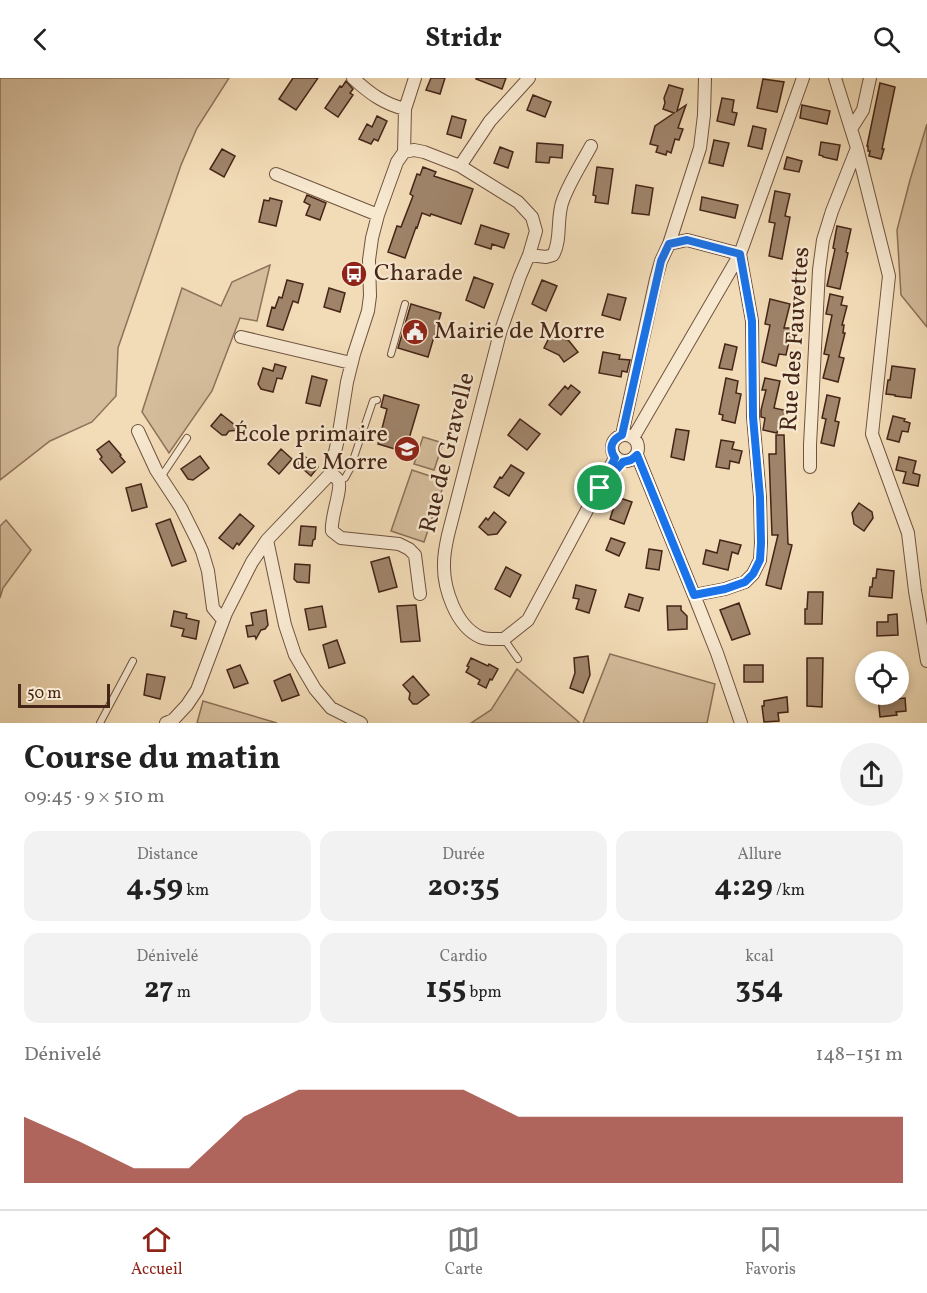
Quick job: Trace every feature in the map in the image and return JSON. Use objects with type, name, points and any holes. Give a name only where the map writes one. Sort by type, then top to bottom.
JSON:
[{"type":"street","points":[[353,78],[368,92],[393,106],[405,109]]},
{"type":"street","points":[[415,78],[405,109],[404,152],[397,162],[372,238],[368,311],[347,382],[335,477],[339,487],[330,524],[332,531],[341,538],[399,544],[409,549],[415,555],[420,594]]},
{"type":"street","points":[[460,166],[490,121],[529,78]]},
{"type":"street","points":[[628,436],[656,279],[700,148],[705,78]]},
{"type":"street","points":[[628,436],[740,254],[803,78]]},
{"type":"street","points":[[835,78],[857,148],[889,276],[872,435],[908,533],[927,662]]},
{"type":"street","points":[[851,129],[863,110],[870,78]]},
{"type":"street","points":[[529,255],[546,257],[553,255],[557,249],[562,201],[591,146]]},
{"type":"street","name":"Rue des Fauvettes","points":[[810,466],[819,270],[832,211],[857,148]]},
{"type":"street","name":"Rue de Gravelle","points":[[404,152],[414,150],[424,152],[460,166],[518,202],[532,217],[536,231],[495,348],[448,535],[444,564],[445,586],[457,615],[467,629],[482,638],[504,639]]},
{"type":"street","points":[[276,174],[378,215]]},
{"type":"street","points":[[669,244],[687,240],[740,254]]},
{"type":"street","points":[[694,595],[725,589],[745,582],[753,574],[760,560],[760,497],[753,417],[752,321],[740,254]]},
{"type":"street","points":[[241,337],[351,363]]},
{"type":"street","points":[[138,431],[156,470],[181,508],[202,551],[208,571],[213,608],[223,620]]},
{"type":"street","points":[[619,460],[612,450],[613,442],[618,436],[628,436],[638,444],[637,455],[694,595],[741,723]]},
{"type":"street","points":[[619,460],[631,460],[637,455]]},
{"type":"street","points":[[504,639],[528,620],[600,488],[619,460]]},
{"type":"street","points":[[166,723],[173,720],[188,705],[223,620],[252,562],[267,540],[335,477]]},
{"type":"street","points":[[267,540],[285,625],[295,654],[315,689],[331,708],[362,723]]},
{"type":"lane","points":[[391,354],[405,304]]},
{"type":"lane","points":[[335,477],[345,478],[350,469],[373,401],[377,400]]},
{"type":"lane","points":[[161,478],[188,438]]},
{"type":"lane","points":[[504,639],[518,659]]},
{"type":"lane","points":[[100,723],[134,661]]},
{"type":"shaded area","points":[[0,78],[229,78],[197,128],[181,165],[118,348],[116,396],[92,422],[50,441],[0,480]]},
{"type":"shaded area","points":[[927,124],[927,327],[901,295],[897,230]]},
{"type":"shaded area","points":[[270,265],[257,321],[240,318],[212,391],[169,453],[142,412],[182,288],[221,306],[232,282]]},
{"type":"shaded area","points":[[423,437],[443,443],[434,470],[414,464]]},
{"type":"shaded area","points":[[412,470],[445,481],[424,542],[391,531]]},
{"type":"shaded area","points":[[6,520],[31,550],[3,588],[0,598],[0,526]]},
{"type":"shaded area","points":[[610,654],[715,684],[707,723],[583,723]]},
{"type":"shaded area","points":[[517,669],[580,723],[471,723],[491,710]]},
{"type":"shaded area","points":[[203,701],[277,723],[197,723]]},
{"type":"building","points":[[293,78],[318,78],[296,110],[279,99]]},
{"type":"building","points":[[431,78],[445,78],[440,94],[426,90]]},
{"type":"building","points":[[476,78],[506,78],[502,89]]},
{"type":"building","points":[[763,79],[784,82],[777,112],[757,108]]},
{"type":"building","points":[[346,81],[353,89],[350,93],[353,95],[338,117],[325,108]]},
{"type":"building","points":[[880,83],[895,87],[881,159],[869,156],[870,151],[867,146]]},
{"type":"building","points":[[669,85],[683,89],[677,111],[686,105],[678,128],[683,129],[679,140],[675,139],[671,153],[667,151],[666,155],[656,152],[658,146],[650,144],[655,126],[674,113],[663,109]]},
{"type":"building","points":[[533,95],[551,102],[545,117],[527,110]]},
{"type":"building","points":[[722,98],[734,100],[732,112],[737,113],[734,125],[717,121]]},
{"type":"building","points":[[802,105],[830,111],[827,124],[800,118]]},
{"type":"building","points":[[377,116],[387,121],[378,141],[374,139],[371,144],[359,139],[367,124],[372,127]]},
{"type":"building","points":[[452,116],[466,120],[461,138],[447,134]]},
{"type":"building","points":[[753,126],[766,129],[762,149],[748,146]]},
{"type":"building","points":[[714,140],[729,143],[723,166],[709,163]]},
{"type":"building","points":[[821,142],[840,145],[837,160],[819,155]]},
{"type":"building","points":[[537,143],[563,145],[562,158],[550,157],[549,163],[536,162]]},
{"type":"building","points":[[500,147],[513,152],[508,168],[494,163]]},
{"type":"building","points":[[222,149],[235,156],[224,177],[210,169]]},
{"type":"building","points":[[787,157],[802,161],[799,172],[784,169]]},
{"type":"building","points":[[423,167],[436,172],[434,176],[473,189],[461,224],[422,213],[405,258],[388,252],[397,226],[401,227],[413,196],[410,194],[417,174],[420,175]]},
{"type":"building","points":[[597,167],[613,169],[608,204],[595,202],[596,196],[593,195]]},
{"type":"building","points":[[636,185],[653,188],[649,215],[632,213]]},
{"type":"building","points":[[775,191],[790,194],[785,216],[790,217],[782,259],[769,256],[775,223],[769,222]]},
{"type":"building","points":[[307,195],[326,203],[320,220],[306,215],[310,205],[304,202]]},
{"type":"building","points":[[702,197],[738,205],[735,218],[700,210]]},
{"type":"building","points":[[270,198],[282,201],[276,226],[259,222],[264,200],[269,201]]},
{"type":"building","points":[[481,225],[509,234],[504,248],[492,244],[491,249],[475,244]]},
{"type":"building","points":[[837,226],[851,229],[840,289],[827,286],[835,249],[833,248]]},
{"type":"building","points":[[474,277],[493,284],[484,308],[466,300]]},
{"type":"building","points":[[287,280],[303,284],[298,303],[293,301],[283,330],[267,326],[272,307],[275,308],[279,297],[282,298]]},
{"type":"building","points":[[542,280],[557,286],[546,311],[532,304]]},
{"type":"building","points":[[329,288],[345,293],[340,312],[324,307]]},
{"type":"building","points":[[608,294],[626,298],[620,320],[602,315]]},
{"type":"building","points":[[830,294],[843,297],[841,305],[847,306],[842,325],[844,325],[843,333],[845,333],[839,357],[844,358],[838,382],[823,378],[829,355],[824,354],[832,315],[826,314]]},
{"type":"building","points":[[770,299],[790,304],[784,328],[792,328],[786,355],[779,354],[776,366],[762,362],[770,325],[765,324]]},
{"type":"building","name":"Mairie de Morre","points":[[411,304],[441,313],[428,357],[398,348]]},
{"type":"building","points":[[551,334],[569,341],[578,352],[564,362],[559,355],[544,348]]},
{"type":"building","points":[[725,344],[737,347],[732,370],[719,368]]},
{"type":"building","points":[[603,352],[620,355],[619,359],[630,360],[627,372],[622,371],[621,377],[599,373]]},
{"type":"building","points":[[275,364],[286,367],[282,379],[277,378],[273,392],[261,389],[258,384],[263,368],[273,371]]},
{"type":"building","points":[[892,366],[915,369],[911,398],[886,394]]},
{"type":"building","points":[[312,376],[327,380],[320,406],[306,403]]},
{"type":"building","points":[[726,378],[738,381],[736,393],[741,394],[735,423],[722,420],[723,415],[719,414]]},
{"type":"building","points":[[765,378],[780,381],[774,408],[788,411],[786,422],[780,421],[777,433],[763,430],[765,418],[761,417],[761,410],[766,390],[762,390]]},
{"type":"building","points":[[571,385],[580,392],[561,415],[549,405],[565,386],[568,389]]},
{"type":"building","points":[[384,395],[419,405],[405,452],[378,444],[387,409],[381,407]]},
{"type":"building","points":[[827,395],[840,398],[835,421],[839,422],[834,446],[821,443],[826,419],[822,418]]},
{"type":"building","points":[[221,414],[241,430],[229,431],[226,435],[222,435],[211,426]]},
{"type":"building","points":[[893,416],[910,423],[908,432],[902,431],[899,442],[887,439]]},
{"type":"building","points":[[520,419],[540,434],[527,450],[508,435]]},
{"type":"building","points":[[676,429],[689,431],[684,460],[671,457]]},
{"type":"building","points":[[776,435],[784,435],[788,544],[792,545],[781,589],[766,585],[778,535],[772,535],[769,454],[776,454]]},
{"type":"building","points":[[721,440],[734,442],[732,449],[742,451],[739,463],[730,461],[729,469],[716,467]]},
{"type":"building","points":[[109,441],[125,462],[112,473],[100,459],[102,457],[97,450]]},
{"type":"building","points":[[281,449],[292,459],[279,474],[268,464]]},
{"type":"building","points":[[303,455],[318,467],[311,476],[296,463]]},
{"type":"building","points":[[200,456],[209,468],[193,480],[188,479],[181,469]]},
{"type":"building","points":[[899,457],[916,461],[913,473],[920,475],[918,486],[903,483],[906,472],[896,470]]},
{"type":"building","points":[[511,465],[524,473],[509,496],[494,487]]},
{"type":"building","points":[[141,484],[147,507],[132,511],[126,488]]},
{"type":"building","points":[[617,497],[632,502],[624,524],[610,519]]},
{"type":"building","points":[[859,503],[872,512],[873,518],[864,531],[854,524],[852,513]]},
{"type":"building","points":[[494,512],[506,522],[497,534],[488,535],[479,527]]},
{"type":"building","points":[[240,514],[254,526],[233,549],[219,538]]},
{"type":"building","points":[[170,519],[186,561],[172,566],[156,524]]},
{"type":"building","points":[[301,526],[316,527],[312,546],[299,545]]},
{"type":"building","points":[[611,538],[625,543],[619,556],[606,550]]},
{"type":"building","points":[[720,540],[741,545],[738,554],[732,552],[728,570],[703,564],[706,550],[717,553]]},
{"type":"building","points":[[649,549],[662,551],[659,570],[646,568]]},
{"type":"building","points":[[389,557],[397,587],[379,592],[371,562]]},
{"type":"building","points":[[295,564],[310,565],[309,583],[297,582],[294,579]]},
{"type":"building","points":[[506,567],[521,575],[510,597],[495,589]]},
{"type":"building","points":[[877,569],[894,571],[892,598],[869,596]]},
{"type":"building","points":[[576,585],[596,590],[589,613],[576,609],[579,599],[573,598]]},
{"type":"building","points":[[808,592],[823,592],[822,624],[805,624]]},
{"type":"building","points":[[629,594],[643,598],[639,611],[625,607]]},
{"type":"building","points":[[739,603],[750,634],[732,640],[720,610]]},
{"type":"building","points":[[416,605],[420,641],[401,642],[397,606]]},
{"type":"building","points":[[322,606],[326,627],[309,630],[305,609]]},
{"type":"building","points":[[667,606],[681,606],[681,610],[687,616],[687,629],[668,630]]},
{"type":"building","points":[[266,610],[268,625],[261,630],[256,639],[255,636],[248,637],[246,626],[253,625],[251,613]]},
{"type":"building","points":[[174,611],[187,614],[186,618],[199,621],[196,639],[182,636],[184,629],[171,626]]},
{"type":"building","points":[[897,614],[898,635],[877,636],[877,622],[888,622],[888,615]]},
{"type":"building","points":[[337,640],[345,663],[329,668],[323,645]]},
{"type":"building","points":[[588,656],[590,675],[583,693],[570,688],[575,673],[574,658]]},
{"type":"building","points":[[471,658],[498,669],[486,688],[478,684],[480,680],[466,672]]},
{"type":"building","points":[[807,658],[823,658],[822,707],[807,706]]},
{"type":"building","points":[[240,665],[248,683],[234,688],[227,670]]},
{"type":"building","points":[[744,665],[763,665],[763,682],[744,682]]},
{"type":"building","points":[[147,674],[165,677],[160,699],[144,695]]},
{"type":"building","points":[[290,674],[299,695],[282,701],[274,681]]},
{"type":"building","points":[[413,676],[429,695],[417,704],[413,704],[409,699],[410,693],[403,685]]},
{"type":"building","points":[[787,697],[788,712],[778,713],[779,721],[764,722],[762,706],[764,706],[764,701]]},
{"type":"building","points":[[879,705],[906,705],[906,711],[896,712],[897,715],[880,717]]},
{"type":"place","name":"Charade","points":[[354,274]]},
{"type":"place","name":"Mairie de Morre","points":[[415,332]]},
{"type":"place","name":"École primaire de Morre","points":[[407,449]]},
{"type":"route","points":[[687,240],[740,254],[752,321],[753,417],[760,497],[760,560],[753,574],[739,585],[694,595],[637,455],[623,462],[600,488],[615,458],[611,446],[618,436],[622,435],[656,279],[669,244],[687,240]]}]
